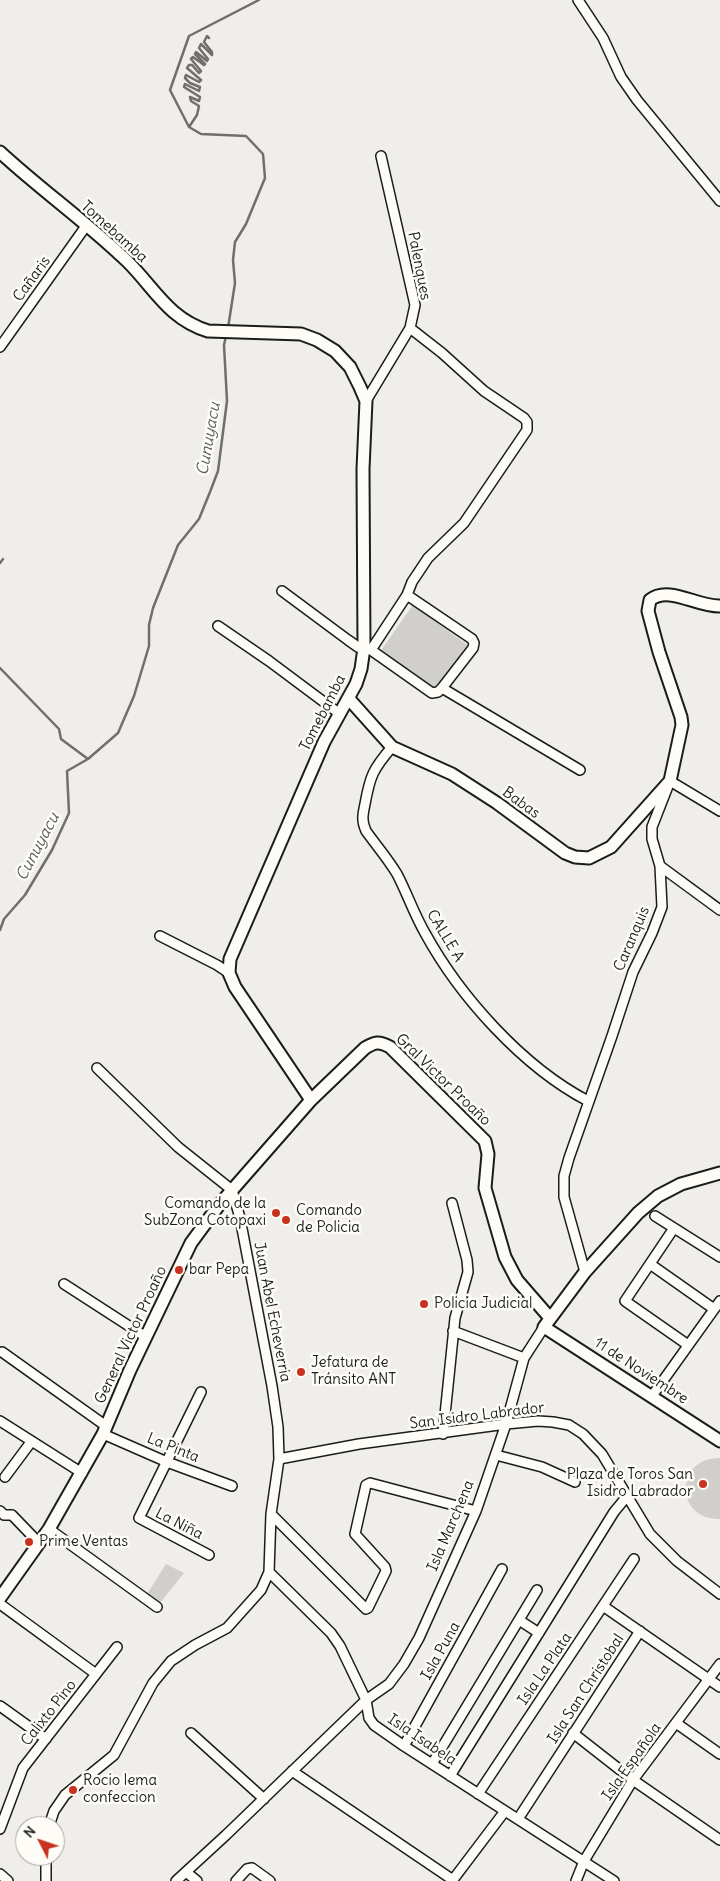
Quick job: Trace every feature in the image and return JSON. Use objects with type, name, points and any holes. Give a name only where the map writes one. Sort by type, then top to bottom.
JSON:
[{"type":"street","points":[[578,0],[603,38],[621,76],[637,100],[720,201]]},
{"type":"street","name":"Tomebamba","points":[[0,152],[128,262],[161,300],[182,319],[195,327],[208,331],[301,334],[316,340],[335,351],[350,367],[366,401],[363,469],[367,649],[356,684],[324,742],[230,959],[229,973]]},
{"type":"street","name":"Palenques","points":[[366,401],[410,328],[415,306],[380,156]]},
{"type":"street","name":"Cañaris","points":[[0,347],[86,226]]},
{"type":"street","points":[[367,649],[408,595],[412,582],[428,558],[464,524],[527,430],[527,422],[524,418],[484,392],[442,353],[410,328]]},
{"type":"street","points":[[282,591],[358,647],[367,649],[428,692],[435,693],[442,688],[473,648],[474,644],[472,639],[408,595]]},
{"type":"street","name":"Caranquis","points":[[585,1272],[564,1197],[564,1176],[633,972],[658,920],[662,907],[660,866],[652,839],[652,827],[670,781],[682,725],[681,717],[658,652],[648,611],[650,600],[658,594],[667,594],[700,604],[720,606]]},
{"type":"street","points":[[218,626],[340,714]]},
{"type":"street","points":[[442,688],[580,770]]},
{"type":"street","name":"Babas","points":[[349,699],[392,747],[452,774],[497,803],[565,853],[582,858],[589,858],[611,847],[670,781]]},
{"type":"street","name":"CALLE A","points":[[392,747],[379,763],[369,781],[362,816],[362,823],[366,831],[396,873],[425,934],[461,988],[523,1055],[588,1101]]},
{"type":"street","points":[[670,781],[720,811]]},
{"type":"street","points":[[660,866],[720,910]]},
{"type":"street","points":[[160,936],[229,973],[235,987],[310,1100]]},
{"type":"street","name":"Gral Victor Proaño","points":[[310,1100],[365,1048],[375,1042],[382,1042],[390,1047],[485,1141]]},
{"type":"street","points":[[97,1068],[178,1147],[232,1190]]},
{"type":"street","name":"General Victor Proaño","points":[[0,1598],[49,1529],[82,1473],[191,1243],[232,1190],[310,1100]]},
{"type":"street","name":"11 de Noviembre","points":[[485,1141],[488,1154],[485,1188],[505,1257],[517,1280],[547,1322],[652,1396],[720,1440]]},
{"type":"street","name":"Isla Marchena","points":[[176,1881],[366,1700],[389,1684],[404,1664],[419,1638],[476,1511],[506,1424],[524,1358],[547,1322],[585,1272],[638,1213],[658,1196],[681,1184],[720,1173]]},
{"type":"street","name":"Juan Abel Echeverria","points":[[232,1190],[240,1218],[272,1386],[279,1443],[280,1459],[271,1514],[269,1572]]},
{"type":"street","points":[[443,1434],[455,1318],[468,1272],[467,1260],[452,1203]]},
{"type":"street","points":[[656,1216],[720,1257]]},
{"type":"street","points":[[674,1228],[626,1301],[688,1345]]},
{"type":"street","points":[[650,1264],[714,1309]]},
{"type":"street","points":[[64,1284],[146,1337]]},
{"type":"street","points":[[652,1396],[720,1301]]},
{"type":"street","points":[[454,1331],[524,1358]]},
{"type":"street","name":"La Pinta","points":[[2,1352],[104,1430],[168,1462],[232,1486]]},
{"type":"street","points":[[168,1462],[201,1392]]},
{"type":"street","points":[[0,1421],[82,1473]]},
{"type":"street","name":"San Isidro Labrador","points":[[280,1459],[359,1444],[506,1424],[538,1421],[568,1425],[583,1434],[602,1454],[650,1534],[677,1561],[720,1594]]},
{"type":"street","points":[[6,1477],[31,1442]]},
{"type":"street","points":[[496,1455],[542,1467],[575,1482]]},
{"type":"street","name":"La Niña","points":[[168,1462],[139,1518],[210,1555]]},
{"type":"street","points":[[271,1514],[366,1609],[386,1571],[385,1567],[355,1534],[366,1484],[370,1483],[476,1511]]},
{"type":"street","points":[[450,1776],[614,1512],[628,1495]]},
{"type":"street","points":[[0,1510],[4,1515],[12,1515],[38,1542]]},
{"type":"street","points":[[49,1529],[157,1607]]},
{"type":"street","name":"Isla La Plata","points":[[478,1794],[634,1559]]},
{"type":"street","name":"Isla Puna","points":[[404,1746],[502,1569]]},
{"type":"street","points":[[52,1816],[65,1795],[114,1755],[154,1683],[171,1661],[196,1644],[227,1628],[261,1590],[269,1572]]},
{"type":"street","name":"Isla Isabela","points":[[269,1572],[331,1633],[340,1646],[366,1700],[369,1718],[374,1725],[614,1881]]},
{"type":"street","points":[[432,1764],[537,1590]]},
{"type":"street","points":[[0,1604],[96,1674]]},
{"type":"street","points":[[603,1606],[640,1631]]},
{"type":"street","points":[[519,1620],[539,1633]]},
{"type":"street","name":"Isla San Christobal","points":[[518,1819],[640,1631],[720,1687]]},
{"type":"street","name":"Calixto Pino","points":[[0,1829],[20,1774],[117,1648]]},
{"type":"street","name":"Isla Española","points":[[576,1881],[584,1861],[632,1780],[720,1664]]},
{"type":"street","points":[[0,1706],[46,1739]]},
{"type":"street","points":[[676,1723],[720,1754]]},
{"type":"street","points":[[191,1733],[264,1798]]},
{"type":"street","points":[[573,1733],[632,1780],[720,1840]]},
{"type":"street","points":[[292,1771],[453,1880],[504,1811]]},
{"type":"street","points":[[46,1866],[46,1881]]},
{"type":"street","points":[[236,1881],[247,1869],[252,1868],[270,1881]]},
{"type":"street","points":[[186,1872],[197,1881]]},
{"type":"street","points":[[0,1874],[8,1881]]},
{"type":"shaded area","points":[[413,605],[469,646],[434,693],[377,656]]},
{"type":"shaded area","name":"Plaza de Toros San Isidro Labrador","points":[[720,1458],[720,1519],[705,1517],[694,1510],[688,1500],[686,1488],[688,1477],[695,1467],[705,1460]]},
{"type":"shaded area","points":[[166,1564],[184,1573],[160,1603],[147,1594]]},
{"type":"waterway","name":"Cunuyacu","points":[[228,328],[235,283],[233,260],[235,242],[246,224],[265,178],[263,154],[246,136],[201,134],[189,127],[170,90],[189,36],[259,0]]},
{"type":"waterway","points":[[189,127],[197,115],[199,106],[191,101],[190,97],[199,101],[200,97],[184,87],[185,84],[199,91],[200,87],[190,83],[185,78],[186,75],[199,82],[201,80],[187,68],[189,65],[192,65],[199,73],[201,71],[191,59],[193,57],[205,64],[195,54],[196,52],[207,61],[208,59],[199,48],[201,44],[212,55],[212,52],[204,42],[207,36],[209,38]]},
{"type":"waterway","name":"Cunuyacu","points":[[0,930],[4,919],[25,895],[52,850],[69,813],[67,771],[88,759],[118,733],[134,696],[149,646],[149,625],[153,608],[178,545],[199,519],[218,471],[227,401],[224,345],[226,336]]},
{"type":"waterway","points":[[0,563],[3,559]]},
{"type":"waterway","points":[[0,668],[59,729],[61,739],[88,759]]},
{"type":"place","name":"Comando de la SubZona Cotopaxi","points":[[276,1213]]},
{"type":"place","name":"Comando de Policia","points":[[286,1220]]},
{"type":"place","name":"bar Pepa","points":[[179,1270]]},
{"type":"place","name":"Policía Judicial","points":[[424,1304]]},
{"type":"place","name":"Jefatura de Tránsito ANT","points":[[301,1372]]},
{"type":"place","name":"Plaza de Toros San Isidro Labrador","points":[[703,1484]]},
{"type":"place","name":"Prime Ventas","points":[[29,1542]]},
{"type":"place","name":"Rocio lema confeccion","points":[[73,1790]]}]
